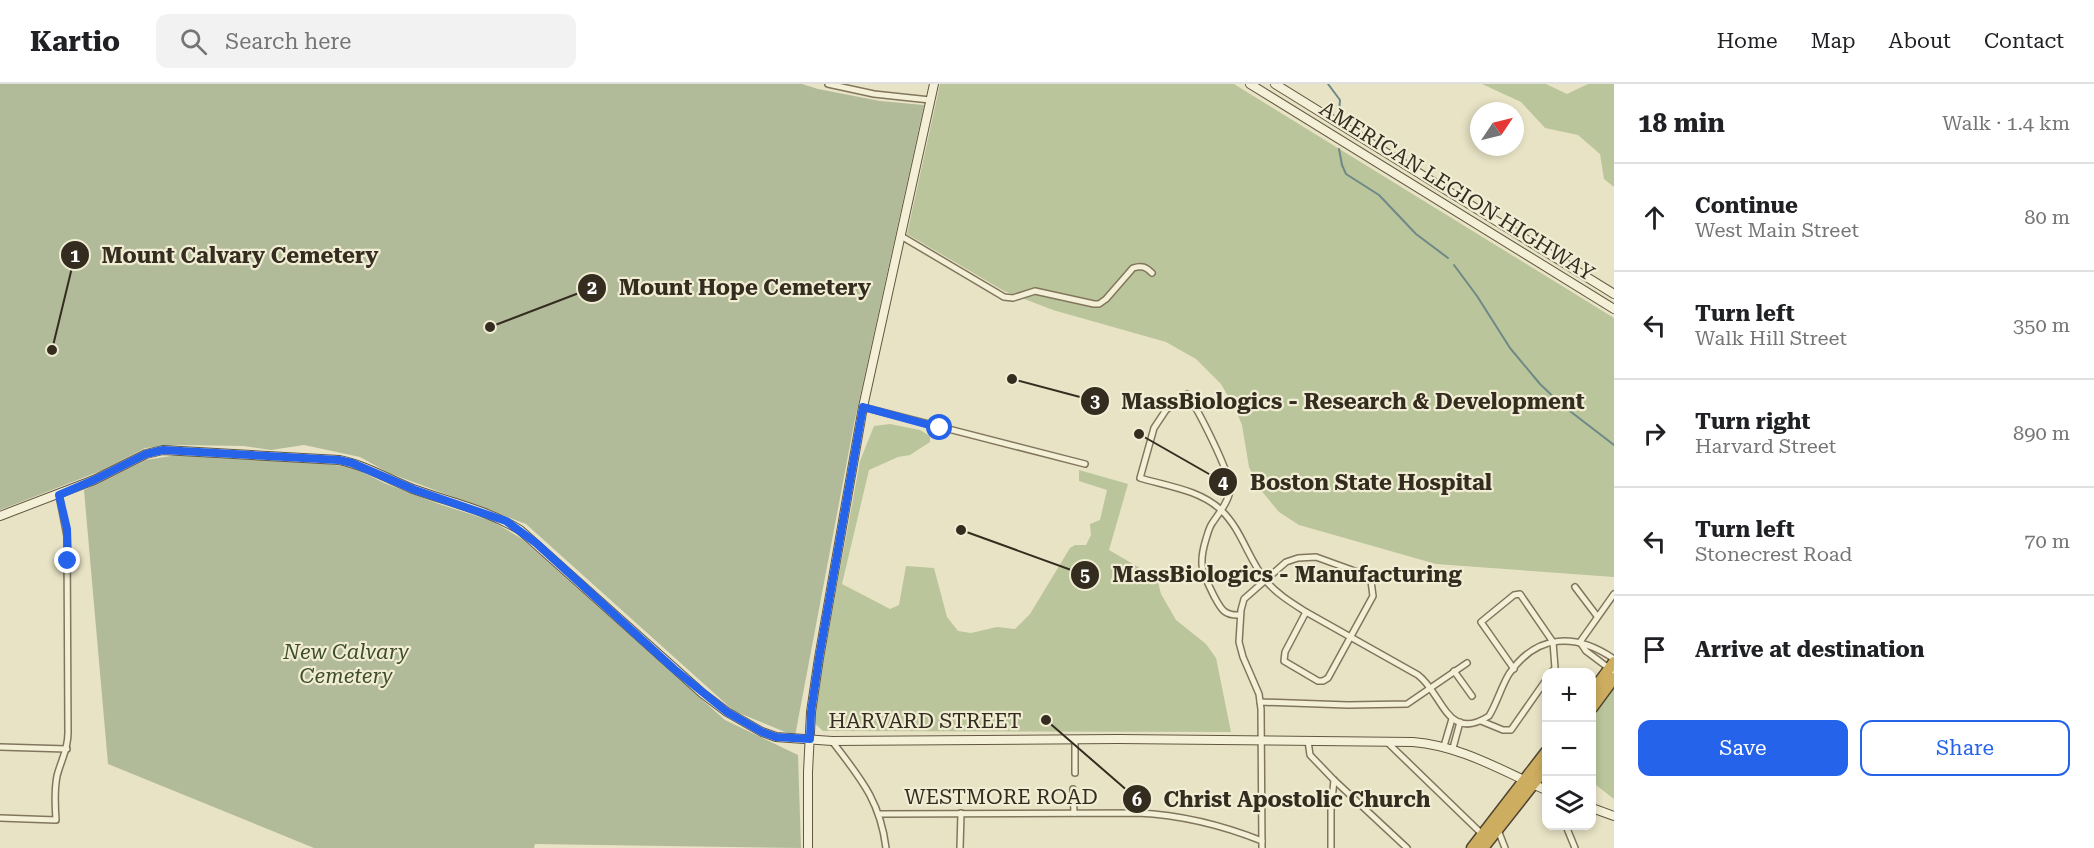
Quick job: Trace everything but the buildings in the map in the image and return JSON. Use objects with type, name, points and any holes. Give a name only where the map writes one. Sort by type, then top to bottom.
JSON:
[{"type":"highway","points":[[1596,687],[1613,668]]},
{"type":"highway","points":[[1596,700],[1613,668]]},
{"type":"highway","points":[[1472,848],[1498,830],[1542,759]]},
{"type":"highway","points":[[1485,841],[1529,782],[1542,771]]},
{"type":"main road","points":[[808,848],[811,712],[819,658],[863,407],[934,84]]},
{"type":"main road","name":"AMERICAN LEGION HIGHWAY","points":[[1250,84],[1614,309]]},
{"type":"main road","name":"AMERICAN LEGION HIGHWAY","points":[[1275,84],[1614,294]]},
{"type":"main road","name":"HARVARD STREET","points":[[0,516],[59,495],[146,454],[163,450],[339,460],[352,463],[415,490],[506,521],[536,543],[674,669],[727,712],[762,732],[776,737],[832,741],[1075,739],[1413,742],[1453,748],[1542,788]]},
{"type":"main road","points":[[1596,809],[1614,816]]},
{"type":"street","points":[[828,84],[874,94],[930,100]]},
{"type":"street","points":[[901,236],[1004,297],[1013,298],[1035,291],[1094,304],[1106,299],[1133,268],[1146,267],[1152,273]]},
{"type":"street","points":[[1240,615],[1229,616],[1224,613],[1200,565],[1210,525],[1221,510],[1229,494],[1230,486],[1202,418],[1187,394],[1166,410],[1154,428],[1140,478],[1198,495],[1221,510],[1241,535],[1265,580],[1288,601],[1418,675],[1431,686],[1446,714],[1452,720],[1467,724],[1481,721],[1489,716],[1503,687],[1521,659],[1548,642],[1580,642],[1592,645],[1613,668]]},
{"type":"street","points":[[863,407],[1085,464]]},
{"type":"street","points":[[0,818],[56,820],[57,777],[67,749],[68,553],[67,529],[59,495]]},
{"type":"street","points":[[1262,845],[1260,702],[1239,642],[1240,615],[1244,599],[1286,562],[1298,558],[1316,557],[1364,574],[1371,581],[1373,596],[1328,678],[1323,681],[1318,681],[1284,661],[1285,652],[1306,612]]},
{"type":"street","points":[[1575,587],[1597,616]]},
{"type":"street","points":[[1514,669],[1481,622],[1514,595],[1520,594],[1553,642],[1555,668]]},
{"type":"street","points":[[1580,642],[1614,594]]},
{"type":"street","points":[[1580,642],[1586,651],[1613,668]]},
{"type":"street","points":[[1260,702],[1348,705],[1407,704],[1467,663]]},
{"type":"street","points":[[1454,671],[1472,696]]},
{"type":"street","points":[[1481,721],[1503,730],[1511,730],[1542,686]]},
{"type":"street","points":[[1444,746],[1452,720]]},
{"type":"street","points":[[1453,748],[1460,722]]},
{"type":"street","points":[[1075,739],[1075,773]]},
{"type":"street","points":[[832,741],[866,786],[880,814],[886,848]]},
{"type":"street","points":[[1308,741],[1310,755],[1407,848]]},
{"type":"street","points":[[1388,742],[1485,841]]},
{"type":"street","points":[[0,747],[67,749]]},
{"type":"street","points":[[1331,848],[1334,780]]},
{"type":"street","points":[[1073,789],[1074,813]]},
{"type":"street","points":[[960,848],[961,813]]},
{"type":"street","name":"WESTMORE ROAD","points":[[880,814],[1168,814],[1221,827],[1262,845]]},
{"type":"street","points":[[1498,830],[1505,848]]},
{"type":"street","points":[[1568,830],[1575,848]]},
{"type":"green space","points":[[0,84],[802,84],[880,101],[924,105],[854,424],[795,736],[734,711],[526,524],[389,473],[360,457],[304,445],[271,450],[243,446],[176,445],[145,448],[103,470],[0,510]]},
{"type":"green space","points":[[940,84],[1234,84],[1614,318],[1614,577],[1436,564],[1299,525],[1279,512],[1259,488],[1249,467],[1242,425],[1235,408],[1221,384],[1196,359],[1166,342],[1053,310],[1004,291],[907,234]]},
{"type":"green space","points":[[1482,84],[1546,84],[1567,94],[1588,84],[1614,84],[1614,187],[1604,179],[1600,154],[1578,135],[1545,128],[1524,105],[1524,102]]},
{"type":"green space","points":[[890,424],[920,430],[930,436],[930,442],[910,455],[898,457],[869,470],[842,584],[890,609],[899,605],[906,566],[934,568],[947,617],[958,631],[971,633],[997,627],[1015,629],[1030,614],[1070,548],[1075,545],[1086,545],[1091,535],[1090,524],[1100,520],[1107,490],[1079,481],[1079,470],[1128,484],[1109,550],[1157,578],[1161,594],[1176,620],[1206,644],[1216,658],[1231,732],[823,731],[812,721],[860,461],[874,426]]},
{"type":"green space","name":"New Calvary Cemetery","points":[[177,455],[328,464],[355,468],[384,483],[492,521],[522,539],[725,720],[798,755],[801,848],[535,844],[534,848],[314,848],[108,764],[84,490],[146,460]]},
{"type":"green space","points":[[1614,687],[1614,799],[1596,785],[1596,713]]},
{"type":"waterway","points":[[1328,84],[1340,100],[1339,113]]},
{"type":"waterway","points":[[1339,149],[1346,174],[1379,195],[1416,234],[1448,258]]},
{"type":"waterway","points":[[1454,265],[1510,348],[1540,384],[1562,405],[1614,445]]},
{"type":"place","name":"Mount Hope Cemetery","points":[[490,327]]},
{"type":"place","name":"Mount Calvary Cemetery","points":[[52,350]]},
{"type":"place","name":"MassBiologics - Research & Development","points":[[1012,379]]},
{"type":"place","name":"Boston State Hospital","points":[[1139,434]]},
{"type":"place","name":"MassBiologics - Manufacturing","points":[[961,530]]},
{"type":"place","name":"Christ Apostolic Church","points":[[1046,720]]},
{"type":"route","points":[[68,561],[67,529],[59,495],[146,454],[163,450],[192,451],[339,460],[352,463],[415,490],[506,521],[536,543],[674,669],[727,712],[762,732],[776,737],[810,739],[811,712],[819,658],[863,407],[940,428]]}]
